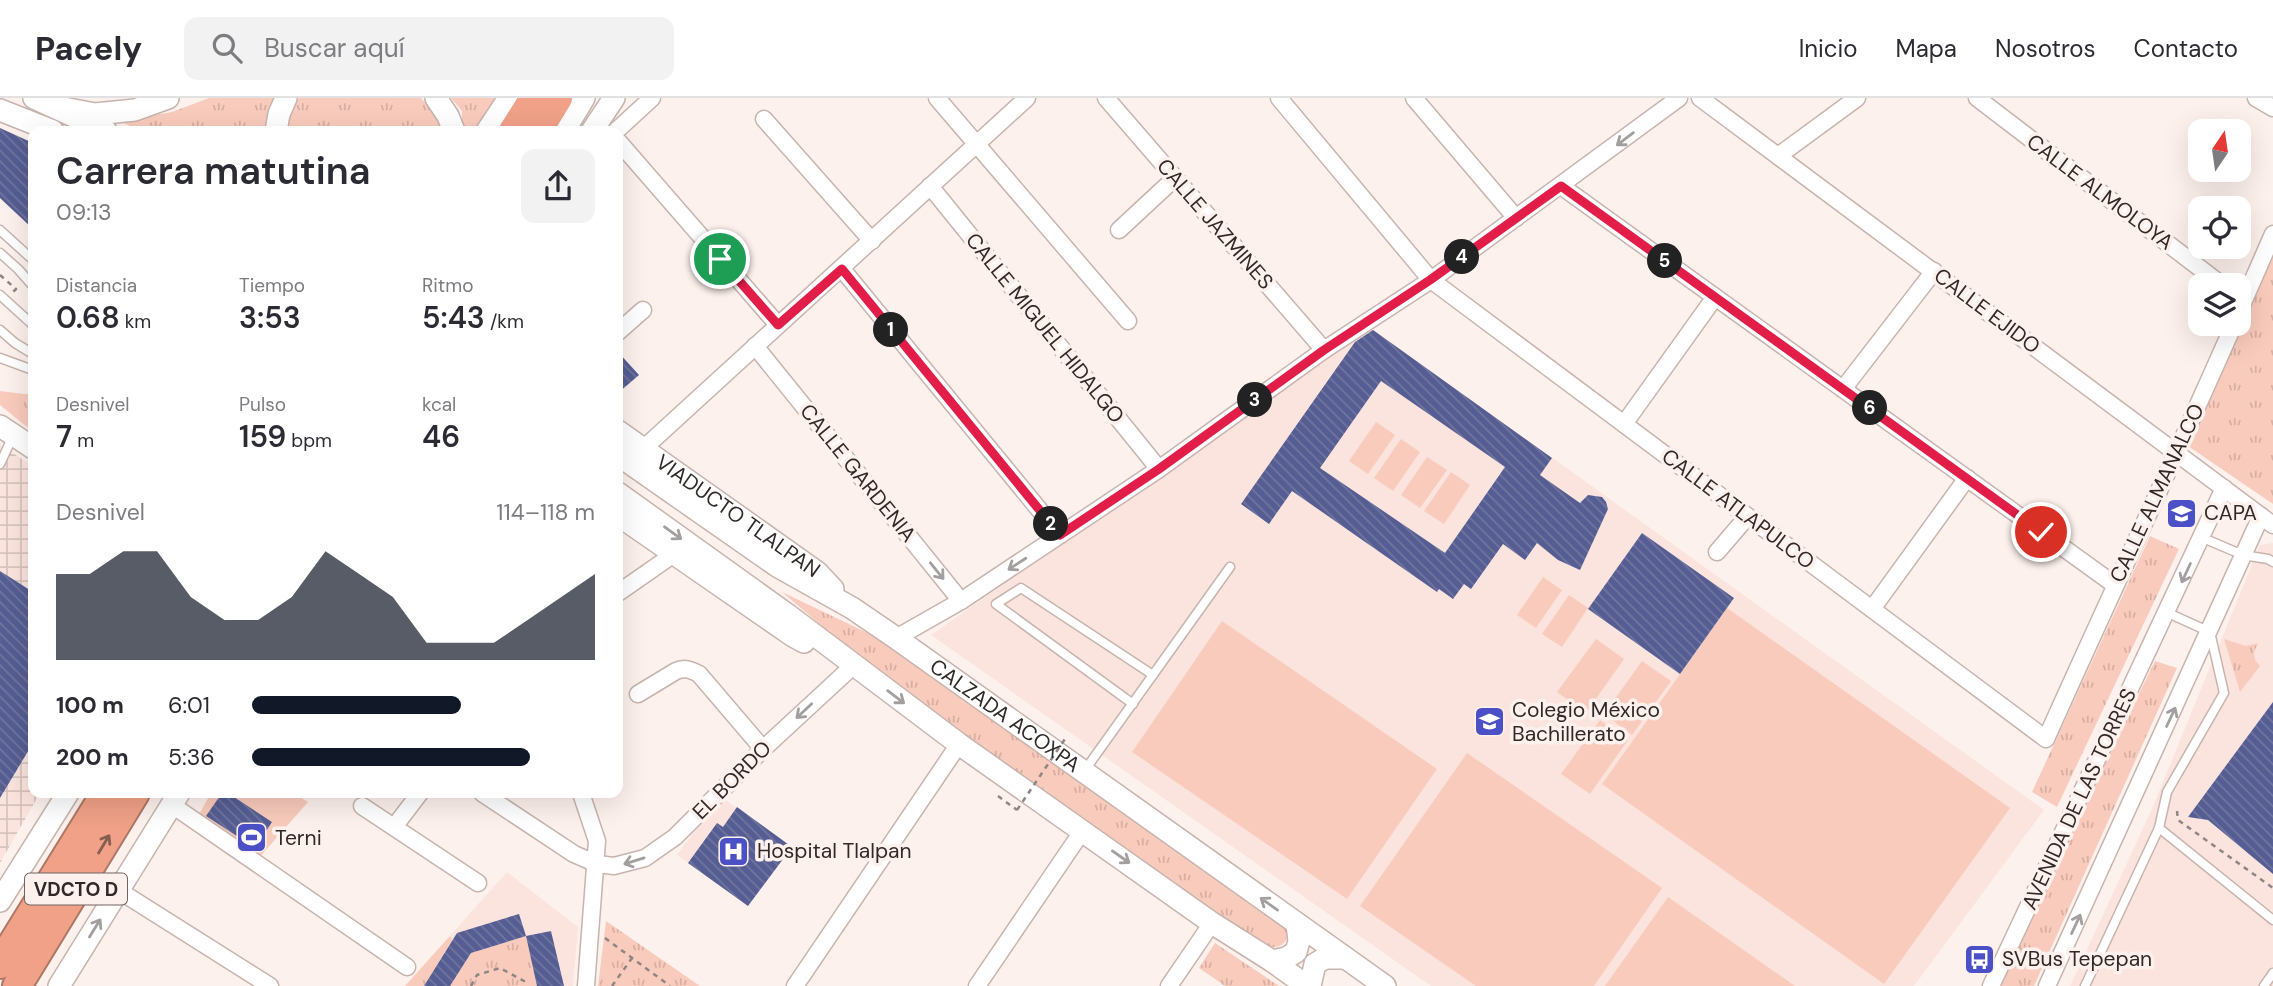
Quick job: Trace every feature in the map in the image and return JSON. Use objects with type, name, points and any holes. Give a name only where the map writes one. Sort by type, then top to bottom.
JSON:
[{"type":"highway","points":[[516,126],[534,98]]},
{"type":"highway","points":[[541,126],[558,98]]},
{"type":"highway","name":"VDCTO D","points":[[0,964],[103,798]]},
{"type":"highway","name":"VDCTO D","points":[[17,986],[132,798]]},
{"type":"main road","points":[[43,102],[95,114],[135,110],[168,98]]},
{"type":"main road","points":[[277,126],[286,98]]},
{"type":"main road","points":[[436,98],[452,126]]},
{"type":"main road","points":[[490,126],[509,98]]},
{"type":"main road","points":[[567,126],[584,98]]},
{"type":"main road","points":[[604,126],[614,98]]},
{"type":"main road","points":[[43,102],[95,126]]},
{"type":"main road","points":[[0,110],[40,126]]},
{"type":"main road","points":[[7,431],[28,445]]},
{"type":"main road","name":"VIADUCTO TLALPAN","points":[[623,435],[817,572],[852,608]]},
{"type":"main road","name":"CALZADA ACOXPA","points":[[623,458],[777,566],[852,608],[896,638],[1385,986]]},
{"type":"main road","points":[[623,497],[959,744],[1212,923],[1308,986],[1315,964],[1325,958],[1345,958]]},
{"type":"main road","points":[[623,518],[793,636],[854,665]]},
{"type":"main road","points":[[0,901],[65,798]]},
{"type":"main road","points":[[59,986],[176,799]]},
{"type":"main road","points":[[1272,961],[1286,958],[1296,952],[1299,941],[1297,924]]},
{"type":"street","points":[[608,126],[652,98]]},
{"type":"street","points":[[937,98],[1128,321]]},
{"type":"street","points":[[643,449],[1027,98]]},
{"type":"street","name":"CALLE JAZMINES","points":[[1106,98],[1324,350]]},
{"type":"street","name":"CALLE ATLAPULCO","points":[[1279,98],[1430,280],[2046,739]]},
{"type":"street","points":[[1414,98],[1516,218]]},
{"type":"street","points":[[896,638],[961,601],[1159,469],[1324,350],[1430,280],[1679,98]]},
{"type":"street","name":"CALLE EJIDO","points":[[1700,98],[2267,520]]},
{"type":"street","points":[[1778,156],[1857,98]]},
{"type":"street","name":"CALLE ALMOLOYA","points":[[1978,98],[2206,273]]},
{"type":"street","points":[[2256,98],[2273,108]]},
{"type":"street","points":[[764,119],[872,241]]},
{"type":"street","points":[[623,147],[778,325]]},
{"type":"street","points":[[1119,230],[1175,178]]},
{"type":"street","name":"CALLE MIGUEL HIDALGO","points":[[930,186],[1159,469]]},
{"type":"street","points":[[1561,186],[2115,585]]},
{"type":"street","points":[[2251,281],[2273,234]]},
{"type":"street","points":[[842,269],[1060,535]]},
{"type":"street","points":[[1843,389],[1934,271]]},
{"type":"street","points":[[1624,424],[1715,297]]},
{"type":"street","points":[[623,328],[643,310]]},
{"type":"street","name":"CALLE ALMANALCO","points":[[2046,739],[2229,336]]},
{"type":"street","name":"CALLE GARDENIA","points":[[755,346],[961,601]]},
{"type":"street","points":[[1872,610],[1967,478]]},
{"type":"street","name":"AVENIDA DE LAS TORRES","points":[[1991,986],[2203,538],[2224,488]]},
{"type":"street","points":[[1717,552],[1748,517]]},
{"type":"street","points":[[2047,986],[2243,555],[2267,520]]},
{"type":"street","points":[[623,590],[674,554]]},
{"type":"street","name":"EL BORDO","points":[[597,864],[614,866],[645,858],[675,837],[763,749],[854,665]]},
{"type":"street","points":[[638,694],[676,671],[683,668],[691,670],[699,674],[763,749]]},
{"type":"street","points":[[795,986],[959,744]]},
{"type":"street","points":[[394,827],[416,798]]},
{"type":"street","points":[[489,798],[573,854],[597,864]]},
{"type":"street","points":[[583,798],[597,841],[586,986]]},
{"type":"street","points":[[176,799],[407,967]]},
{"type":"street","points":[[362,806],[478,883]]},
{"type":"street","points":[[977,986],[1083,830]]},
{"type":"street","points":[[118,890],[270,986]]},
{"type":"street","points":[[1169,986],[1212,923]]},
{"type":"lane","points":[[0,230],[28,254]]},
{"type":"lane","points":[[0,253],[28,280]]},
{"type":"lane","points":[[0,295],[28,320]]},
{"type":"lane","points":[[0,330],[28,351]]},
{"type":"lane","points":[[0,358],[28,368]]},
{"type":"lane","points":[[0,464],[7,431]]},
{"type":"lane","points":[[2203,538],[2243,555],[2273,562]]},
{"type":"lane","points":[[1084,772],[1230,567]]},
{"type":"lane","points":[[1133,704],[996,604],[1021,588],[1153,675]]},
{"type":"lane","points":[[2085,986],[2159,828],[2167,792],[2224,693],[2210,632],[2168,612]]},
{"type":"lane","points":[[2159,828],[2273,920]]},
{"type":"lane","points":[[2263,986],[2273,973]]},
{"type":"path","points":[[1017,810],[1067,736]]},
{"type":"path","points":[[2176,806],[2178,820],[2273,888]]},
{"type":"path","points":[[591,928],[670,986]]},
{"type":"path","points":[[612,986],[632,958]]},
{"type":"path","points":[[471,986],[477,975],[500,968],[524,981],[525,986]]},
{"type":"shaded area","name":"Colegio México Bachillerato","points":[[1371,328],[2044,810],[1914,986],[1431,986],[931,635]]},
{"type":"shaded area","points":[[0,445],[28,463],[28,798],[37,798],[0,863]]},
{"type":"shaded area","points":[[2273,543],[2273,986],[2070,986],[2152,809],[2260,545]]},
{"type":"shaded area","name":"Hospital Tlalpan","points":[[720,796],[792,847],[748,906],[677,855]]},
{"type":"shaded area","points":[[507,872],[578,927],[573,986],[405,986]]},
{"type":"green space","points":[[209,98],[274,98],[268,126],[130,126],[119,121],[172,112]]},
{"type":"green space","points":[[299,98],[421,98],[439,119],[441,126],[287,126],[291,106]]},
{"type":"green space","points":[[451,98],[497,98],[479,126],[462,126],[462,111]]},
{"type":"green space","points":[[2273,257],[2273,504],[2185,444],[2236,336],[2251,336],[2251,304]]},
{"type":"green space","points":[[0,391],[28,394],[28,428],[0,405]]},
{"type":"green space","points":[[1376,422],[1395,435],[1368,474],[1349,461]]},
{"type":"green space","points":[[1401,439],[1420,452],[1393,491],[1374,478]]},
{"type":"green space","points":[[1427,457],[1447,470],[1420,508],[1401,495]]},
{"type":"green space","points":[[1451,472],[1470,485],[1444,524],[1424,511]]},
{"type":"green space","points":[[2150,536],[2179,549],[2057,807],[2032,792]]},
{"type":"green space","points":[[1543,577],[1562,590],[1536,628],[1517,615]]},
{"type":"green space","points":[[782,592],[897,647],[1287,926],[1287,939],[1277,947],[1267,947],[1100,834],[868,665]]},
{"type":"green space","points":[[1569,595],[1588,608],[1562,647],[1542,634]]},
{"type":"green space","points":[[1727,608],[2010,808],[1884,984],[1602,784]]},
{"type":"green space","points":[[1222,621],[1437,769],[1347,899],[1132,752]]},
{"type":"green space","points":[[1596,639],[1624,659],[1586,713],[1557,692]]},
{"type":"green space","points":[[2224,639],[2246,646],[2258,643],[2254,652],[2255,660],[2260,666],[2240,692]]},
{"type":"green space","points":[[1642,661],[1671,681],[1632,735],[1604,714]]},
{"type":"green space","points":[[2155,661],[2177,668],[2034,986],[1998,986]]},
{"type":"green space","points":[[1600,720],[1628,740],[1590,794],[1561,774]]},
{"type":"green space","points":[[1467,753],[1662,888],[1594,986],[1476,986],[1360,906]]},
{"type":"green space","name":"Terni","points":[[208,798],[302,798],[308,802],[258,859],[197,818]]},
{"type":"green space","points":[[1668,897],[1795,986],[1605,986]]},
{"type":"green space","points":[[606,921],[700,986],[598,986]]},
{"type":"green space","points":[[450,936],[452,940],[424,986],[405,986]]},
{"type":"green space","points":[[526,936],[537,986],[450,986],[471,953]]},
{"type":"green space","points":[[1215,943],[1279,986],[1225,986],[1199,968]]},
{"type":"building","points":[[0,128],[28,141],[28,224],[0,198]]},
{"type":"building","points":[[1373,330],[1552,458],[1540,475],[1580,503],[1588,495],[1602,497],[1608,509],[1580,570],[1558,560],[1537,543],[1525,560],[1503,544],[1471,589],[1464,584],[1453,599],[1439,589],[1437,592],[1292,491],[1269,524],[1241,504],[1355,342]],"holes":[[[1381,381],[1505,467],[1445,553],[1320,468]]]},
{"type":"building","points":[[623,357],[639,375],[623,389]]},
{"type":"building","points":[[1642,533],[1734,598],[1680,674],[1588,609]]},
{"type":"building","points":[[0,571],[28,589],[28,751],[0,798]]},
{"type":"building","points":[[2273,702],[2273,874],[2208,820],[2188,817]]},
{"type":"building","points":[[219,798],[236,798],[272,822],[255,848],[206,816]]},
{"type":"building","name":"Hospital Tlalpan","points":[[737,807],[792,847],[748,906],[688,863],[717,823],[723,827]]},
{"type":"building","points":[[519,914],[526,936],[471,953],[450,986],[424,986],[457,933]]},
{"type":"building","points":[[551,931],[564,986],[537,986],[526,936]]},
{"type":"place","name":"CAPA","points":[[2181,513]]},
{"type":"place","name":"Colegio México Bachillerato","points":[[1489,722]]},
{"type":"place","name":"Terni","points":[[252,838]]},
{"type":"place","name":"Hospital Tlalpan","points":[[734,851]]},
{"type":"place","name":"SVBus Tepepan","points":[[1979,959]]},
{"type":"route","points":[[720,259],[778,325],[842,269],[1060,535],[1159,469],[1324,350],[1430,280],[1561,186],[2041,532]]}]
